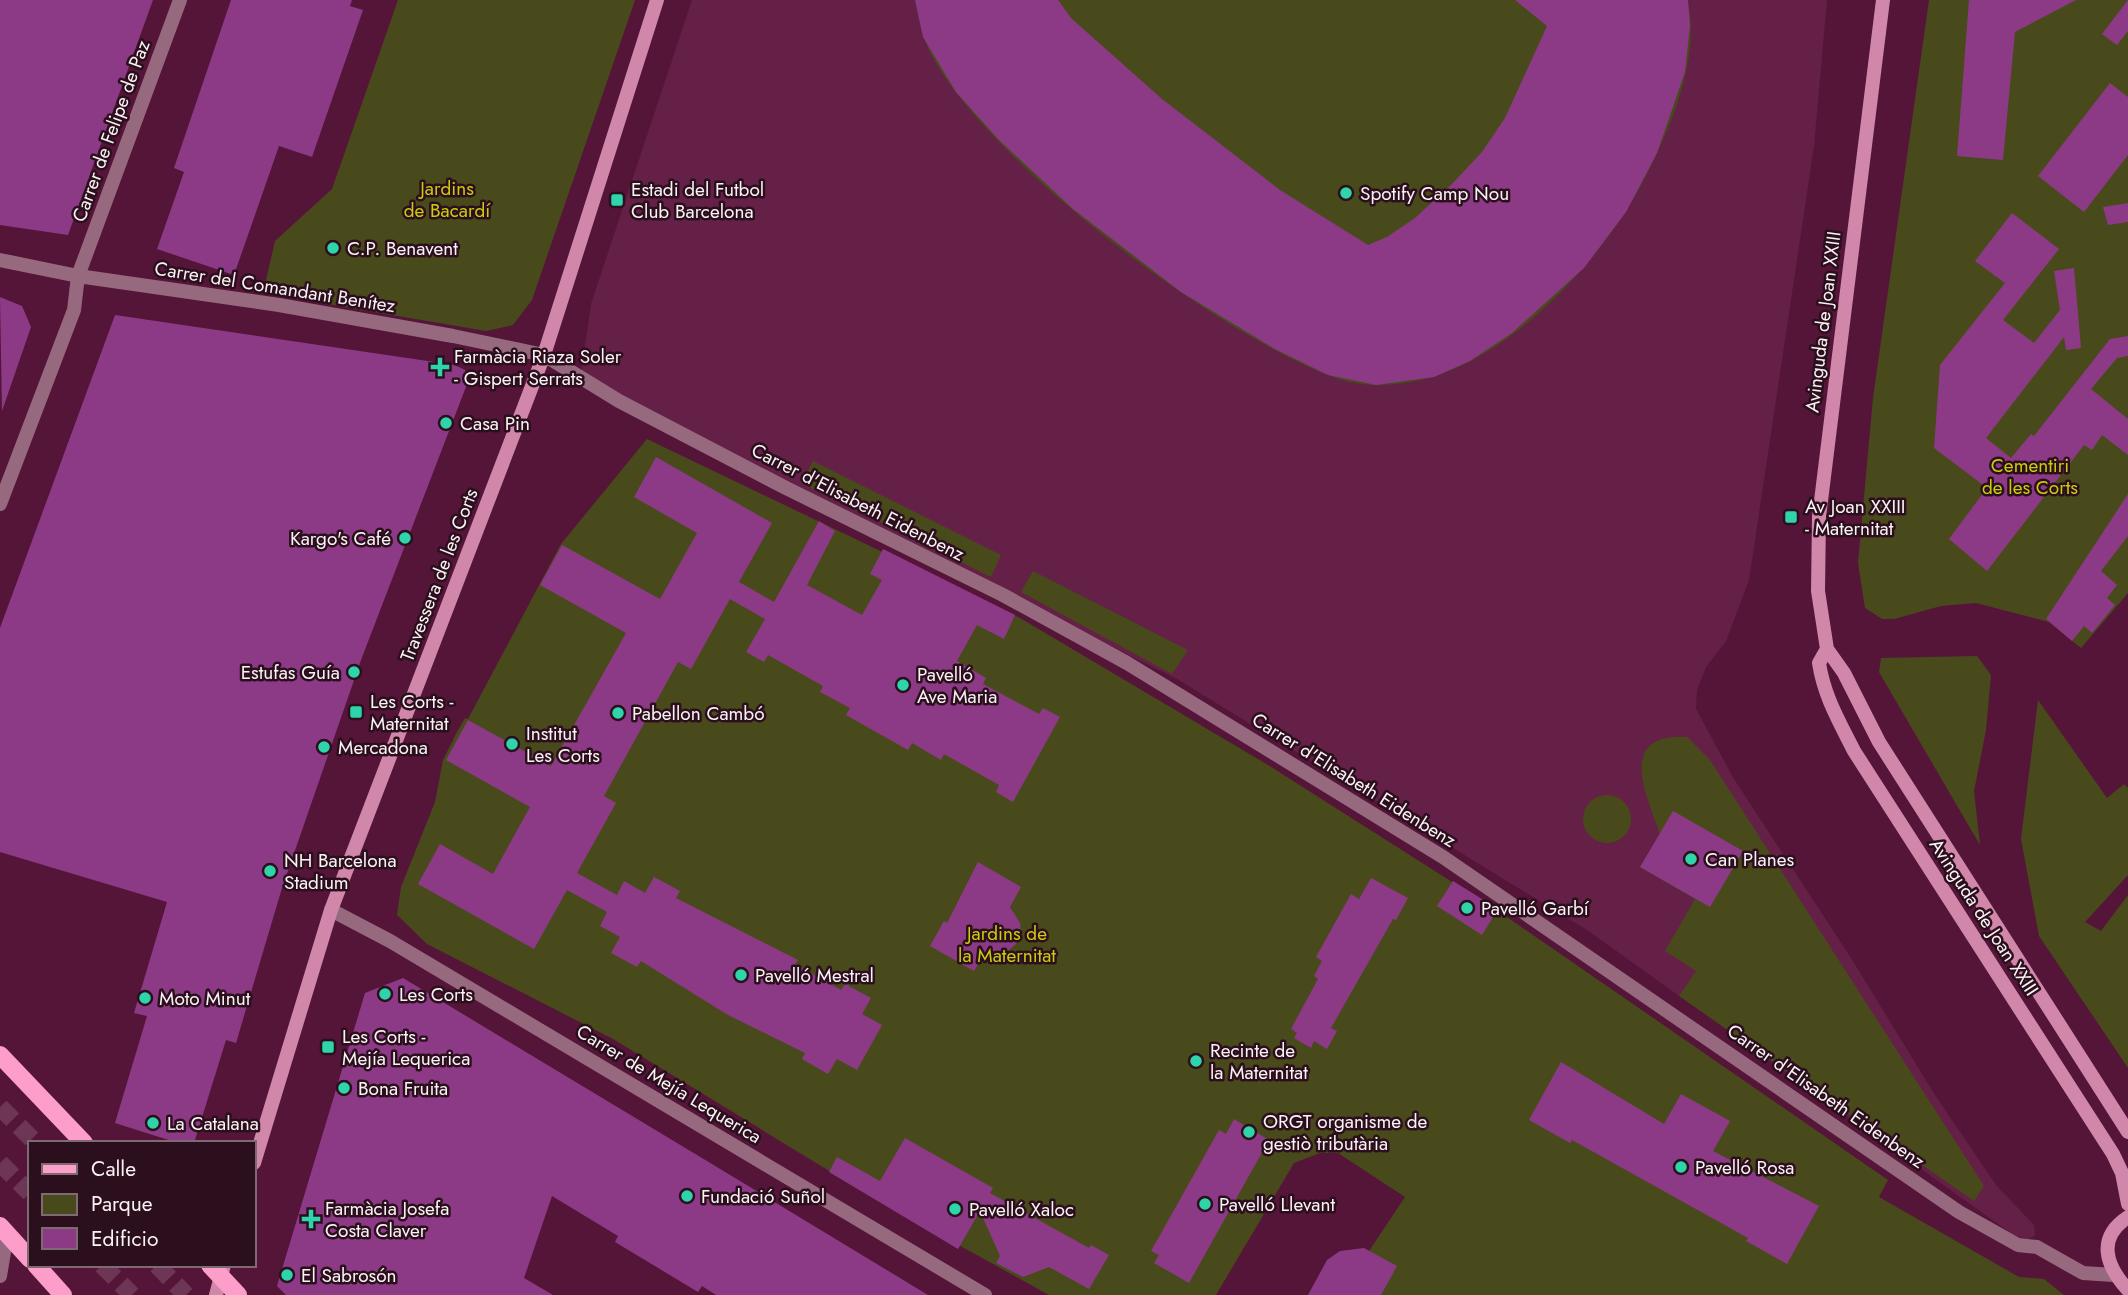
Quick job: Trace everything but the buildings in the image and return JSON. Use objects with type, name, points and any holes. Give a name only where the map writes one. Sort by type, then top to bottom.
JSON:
[{"type":"main road","points":[[0,1055],[82,1141]]},
{"type":"main road","points":[[4,1230],[28,1257]]},
{"type":"main road","points":[[38,1267],[63,1295]]},
{"type":"main road","points":[[218,1269],[238,1295]]},
{"type":"street","name":"Carrer de Felipe de Paz","points":[[0,504],[74,310],[78,276],[180,0]]},
{"type":"street","name":"Travessera de les Corts","points":[[256,1156],[331,910],[544,355],[657,0]]},
{"type":"street","name":"Avinguda de Joan XXIII","points":[[1883,0],[1819,517],[1818,591],[1828,649],[1844,673],[1879,743],[2128,1132]]},
{"type":"street","name":"Carrer del Comandant Benítez","points":[[0,260],[78,276],[292,308],[453,336],[544,355]]},
{"type":"street","name":"Carrer d'Elisabeth Eidenbenz","points":[[544,355],[619,401],[786,488],[1003,595],[1127,663],[1454,865],[1959,1212],[2018,1245],[2037,1247],[2083,1273],[2123,1283]]},
{"type":"street","name":"Avinguda de Joan XXIII","points":[[1828,649],[1819,663],[1822,682],[1827,699],[1854,751],[2113,1154],[2122,1173],[2128,1204]]},
{"type":"street","name":"Carrer de Mejía Lequerica","points":[[331,910],[402,948],[985,1295]]},
{"type":"street","points":[[2123,1283],[2106,1251],[2108,1237],[2118,1224],[2128,1217]]},
{"type":"street","points":[[0,1276],[4,1230]]},
{"type":"street","points":[[216,1295],[218,1269]]},
{"type":"shaded area","points":[[692,0],[1827,0],[1814,146],[1749,580],[1726,641],[1706,667],[1697,690],[1696,709],[1734,779],[1851,958],[1935,1095],[1996,1185],[2034,1225],[2035,1235],[2027,1240],[2012,1234],[1587,930],[1177,679],[585,384],[581,373],[591,304]]},
{"type":"green space","name":"Jardins de Bacardí","points":[[398,0],[635,0],[532,300],[513,325],[486,331],[263,293],[275,241],[332,189]]},
{"type":"green space","name":"Spotify Camp Nou","points":[[915,0],[1687,0],[1691,22],[1690,47],[1679,98],[1660,147],[1639,189],[1596,253],[1568,284],[1538,314],[1505,340],[1470,361],[1434,376],[1397,384],[1371,385],[1344,381],[1328,375],[1280,353],[1225,322],[1109,240],[1053,193],[1002,146],[961,99],[932,56],[921,28]]},
{"type":"green space","name":"Cementiri de les Corts","points":[[1929,0],[2128,0],[2128,593],[2081,648],[2049,622],[1976,603],[1941,606],[1894,619],[1882,619],[1865,608],[1858,563],[1873,398]]},
{"type":"green space","name":"Jardins de la Maternitat","points":[[647,439],[1020,618],[1268,765],[1504,915],[1888,1180],[1879,1197],[2019,1277],[2044,1279],[2064,1295],[1381,1295],[1367,1254],[1405,1197],[1338,1153],[1320,1153],[1294,1163],[1216,1295],[1049,1295],[872,1197],[613,1039],[427,944],[397,915],[401,887],[435,802],[443,760],[465,718],[468,719],[561,544]]},
{"type":"green space","points":[[813,461],[1001,555],[991,577],[801,483]]},
{"type":"green space","points":[[1033,571],[1188,650],[1172,674],[1021,592]]},
{"type":"green space","points":[[1977,656],[1991,675],[1986,730],[1974,791],[1980,845],[1879,672],[1881,658]]},
{"type":"green space","points":[[2038,700],[2107,798],[2124,784],[2128,788],[2128,875],[2085,922],[2101,931],[2128,895],[2128,1068],[2039,936],[2021,839]]},
{"type":"green space","points":[[1687,737],[1710,760],[1984,1186],[1974,1201],[1679,996],[1696,971],[1665,951],[1695,899],[1640,867],[1660,834],[1648,801],[1642,769],[1644,755],[1651,745],[1665,738]]},
{"type":"green space","points":[[1607,795],[1624,802],[1631,819],[1624,836],[1607,843],[1590,836],[1583,819],[1590,802]]},
{"type":"tunnel","points":[[0,1107],[34,1141]]},
{"type":"tunnel","points":[[0,1163],[28,1191]]},
{"type":"tunnel","points":[[104,1267],[132,1295]]},
{"type":"tunnel","points":[[159,1267],[186,1295]]},
{"type":"place","name":"Spotify Camp Nou","points":[[1346,193]]},
{"type":"place","name":"Estadi del Futbol Club Barcelona","points":[[617,200]]},
{"type":"place","name":"C.P. Benavent","points":[[333,248]]},
{"type":"place","name":"Farmàcia Riaza Soler - Gispert Serrats","points":[[440,367]]},
{"type":"place","name":"Casa Pin","points":[[446,423]]},
{"type":"place","name":"Av Joan XXIII - Maternitat","points":[[1791,517]]},
{"type":"place","name":"Kargo's Café","points":[[405,538]]},
{"type":"place","name":"Estufas Guía","points":[[354,672]]},
{"type":"place","name":"Pavelló Ave Maria","points":[[903,685]]},
{"type":"place","name":"Les Corts - Maternitat","points":[[356,712]]},
{"type":"place","name":"Pabellon Cambó","points":[[618,713]]},
{"type":"place","name":"Institut Les Corts","points":[[512,744]]},
{"type":"place","name":"Mercadona","points":[[324,747]]},
{"type":"place","name":"Can Planes","points":[[1691,859]]},
{"type":"place","name":"NH Barcelona Stadium","points":[[270,871]]},
{"type":"place","name":"Pavelló Garbí","points":[[1467,908]]},
{"type":"place","name":"Pavelló Mestral","points":[[741,975]]},
{"type":"place","name":"Les Corts","points":[[385,994]]},
{"type":"place","name":"Moto Minut","points":[[145,998]]},
{"type":"place","name":"Les Corts - Mejía Lequerica","points":[[328,1047]]},
{"type":"place","name":"Recinte de la Maternitat","points":[[1196,1061]]},
{"type":"place","name":"Bona Fruita","points":[[344,1088]]},
{"type":"place","name":"La Catalana","points":[[153,1123]]},
{"type":"place","name":"ORGT organisme de gestiò tributària","points":[[1249,1132]]},
{"type":"place","name":"Pavelló Rosa","points":[[1681,1167]]},
{"type":"place","name":"Fundació Suñol","points":[[687,1196]]},
{"type":"place","name":"Pavelló Llevant","points":[[1205,1204]]},
{"type":"place","name":"Pavelló Xaloc","points":[[955,1209]]},
{"type":"place","name":"Farmàcia Josefa Costa Claver","points":[[311,1219]]},
{"type":"place","name":"El Sabrosón","points":[[287,1275]]}]
